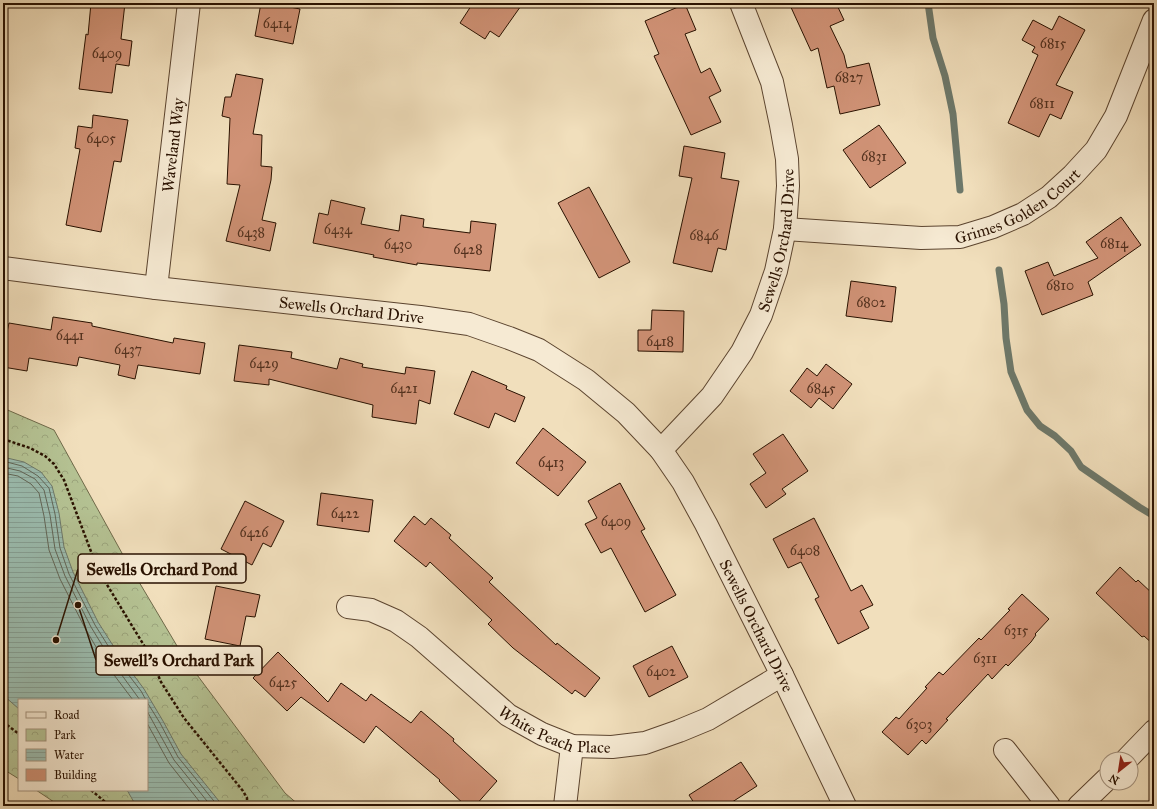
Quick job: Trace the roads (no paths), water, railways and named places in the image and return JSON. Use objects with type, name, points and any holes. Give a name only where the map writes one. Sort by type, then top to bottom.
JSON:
[{"type":"street","name":"Waveland Way","points":[[156,288],[189,3]]},
{"type":"street","name":"Sewells Orchard Drive","points":[[661,450],[712,396],[742,352],[761,315],[776,271],[785,228],[788,186],[787,159],[781,125],[772,82],[741,3]]},
{"type":"street","name":"Grimes Golden Court","points":[[785,228],[922,238],[960,237],[993,227],[1024,214],[1049,198],[1096,150],[1116,116],[1154,20]]},
{"type":"street","name":"Sewells Orchard Drive","points":[[3,268],[156,288],[420,317],[469,324],[539,350],[586,380],[626,413],[661,450],[683,482],[706,524],[782,675],[845,806]]},
{"type":"street","name":"White Peach Place","points":[[348,607],[371,610],[396,620],[508,715],[542,734],[572,746],[612,747],[652,741],[708,719],[782,675]]},
{"type":"street","points":[[1135,751],[1154,731]]},
{"type":"street","points":[[565,806],[572,746]]},
{"type":"street","points":[[1005,750],[1049,806]]},
{"type":"street","points":[[1080,806],[1099,787]]},
{"type":"water","points":[[3,457],[24,462],[41,472],[52,486],[59,513],[64,547],[73,572],[98,622],[121,658],[144,689],[181,754],[223,806],[138,806],[135,804],[128,791],[148,791],[148,699],[18,699],[18,708],[3,695]]},
{"type":"waterway","points":[[928,3],[933,38],[945,76],[953,114],[960,190]]},
{"type":"waterway","points":[[999,270],[1011,372],[1027,410],[1040,426],[1055,436],[1071,451],[1081,467],[1154,516]]},
{"type":"place","name":"Sewell's Orchard Park","points":[[78,605]]},
{"type":"place","name":"Sewells Orchard Pond","points":[[56,640]]}]
